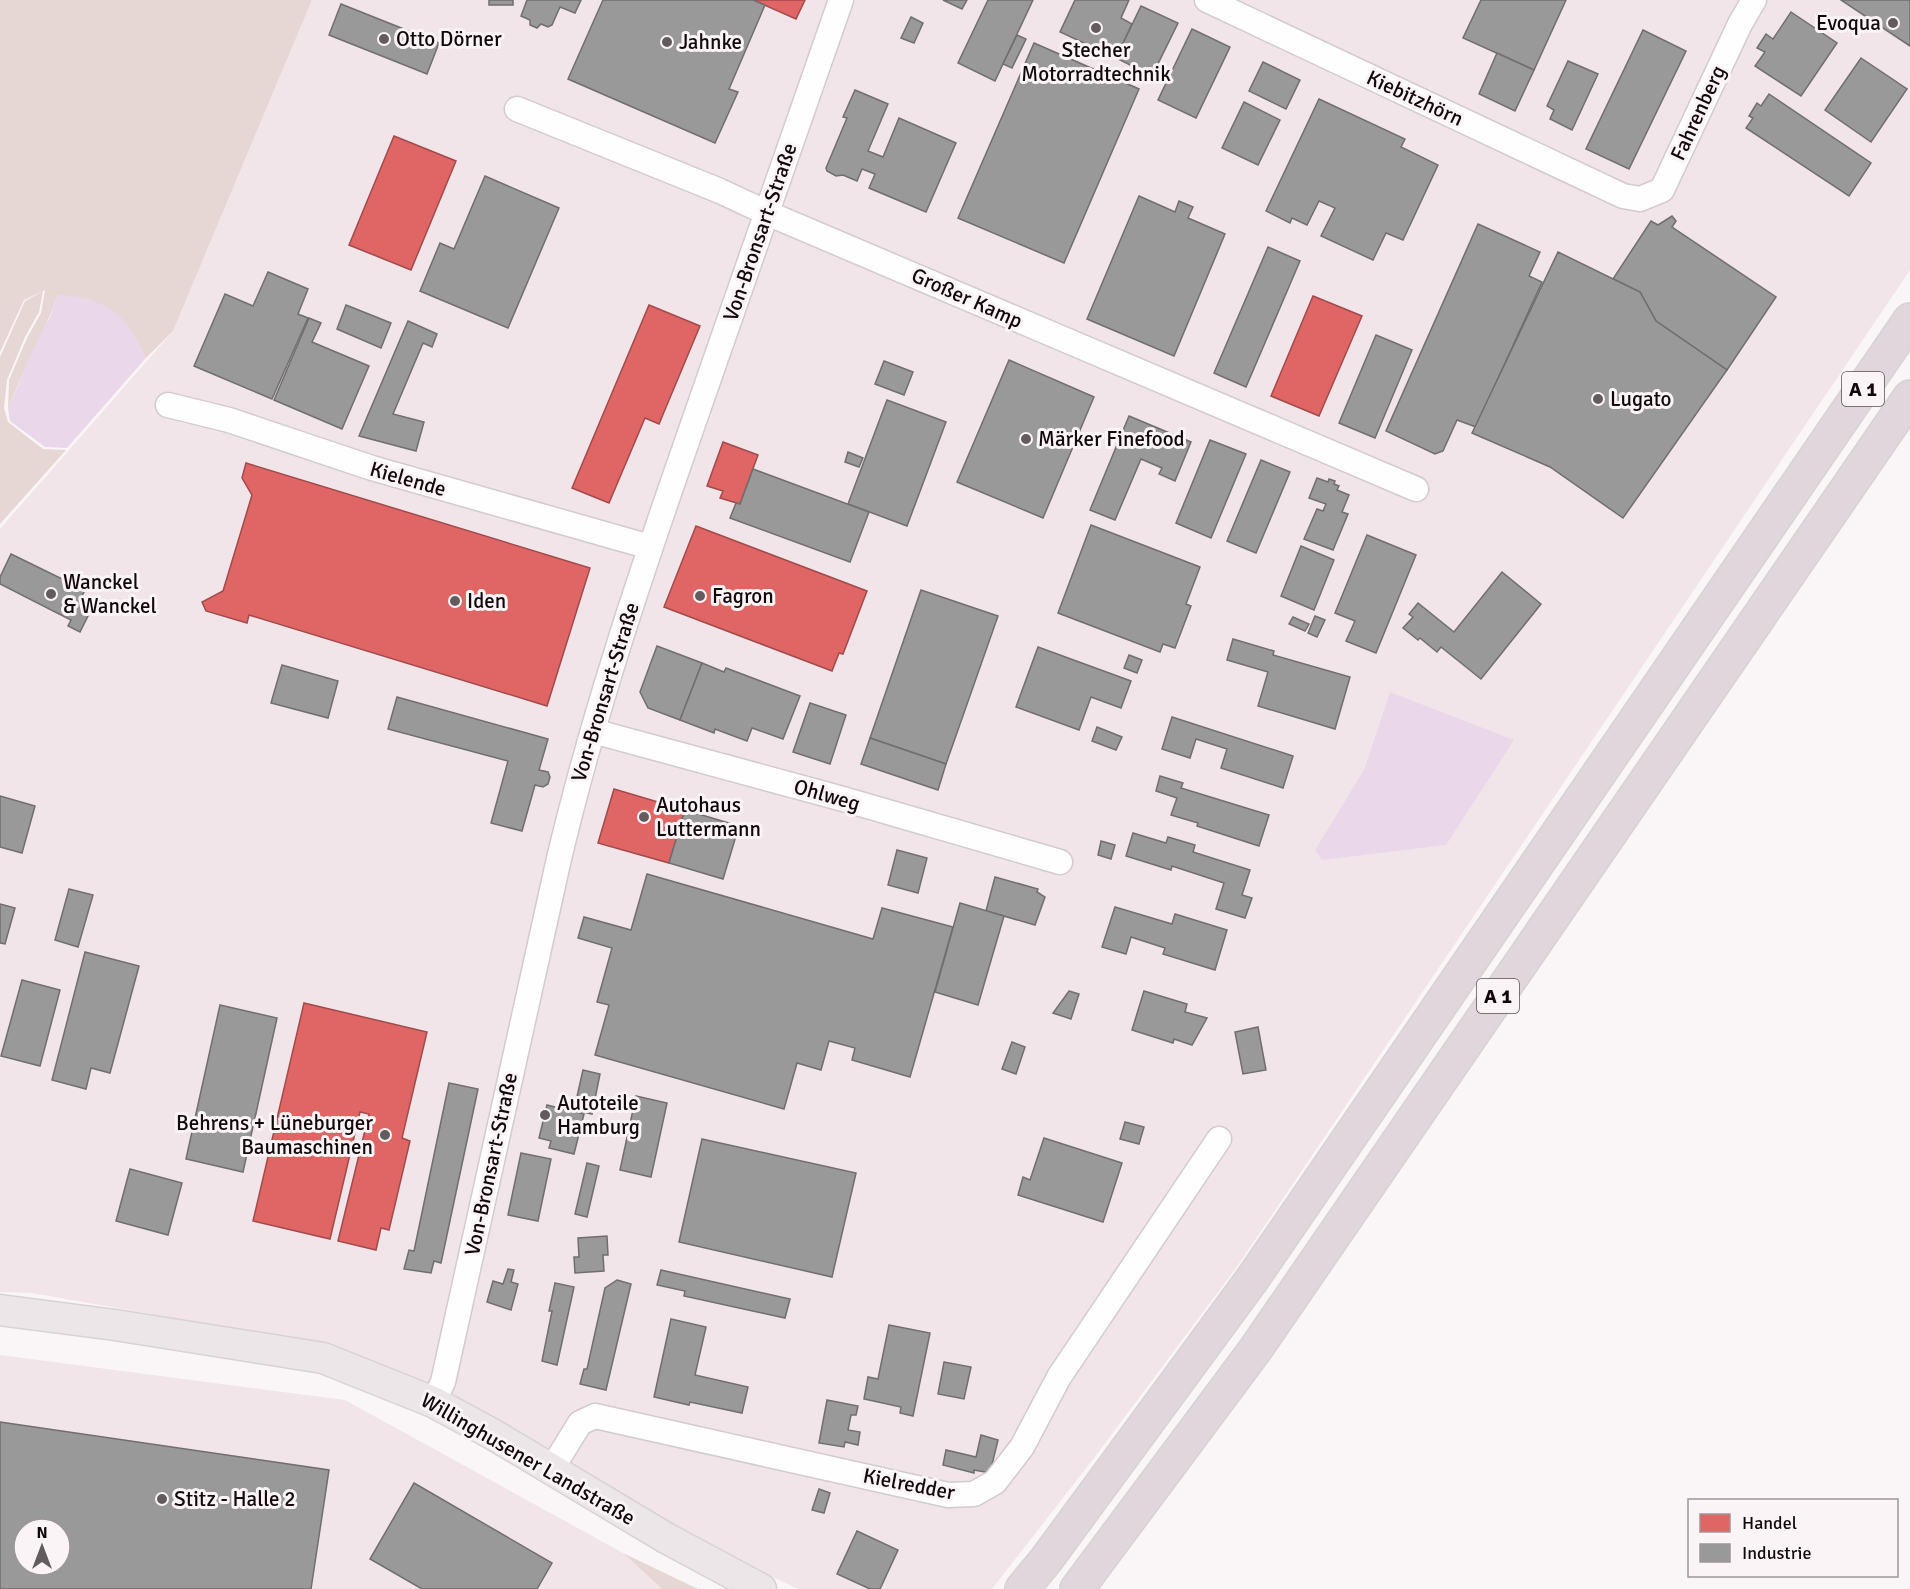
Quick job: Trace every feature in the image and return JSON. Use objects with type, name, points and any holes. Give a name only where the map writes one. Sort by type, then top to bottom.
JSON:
[{"type":"highway","name":"A 1","points":[[1022,1589],[1046,1560],[1253,1278],[1910,320]]},
{"type":"highway","name":"A 1","points":[[1077,1589],[1255,1350],[1910,397]]},
{"type":"main road","name":"Willinghusener Landstraße","points":[[0,1310],[115,1324],[323,1358],[433,1402],[666,1538],[761,1589]]},
{"type":"street","name":"Von-Bronsart-Straße","points":[[433,1402],[443,1382],[570,809],[592,731],[650,547],[841,0]]},
{"type":"street","name":"Kiebitzhörn","points":[[1207,0],[1623,196]]},
{"type":"street","name":"Fahrenberg","points":[[1623,196],[1640,199],[1662,190],[1740,24],[1754,0]]},
{"type":"street","name":"Großer Kamp","points":[[517,109],[720,191],[1416,489]]},
{"type":"street","name":"Kielende","points":[[168,405],[229,420],[372,468],[650,547]]},
{"type":"street","name":"Ohlweg","points":[[592,731],[1060,862]]},
{"type":"street","name":"Kielredder","points":[[551,1470],[580,1423],[595,1416],[948,1495],[974,1494],[995,1482],[1022,1447],[1059,1377],[1219,1139]]},
{"type":"shaded area","points":[[0,0],[312,0],[173,331],[146,358],[127,324],[58,295],[8,409],[9,380],[27,338],[41,313],[45,290],[24,300],[0,352]]},
{"type":"shaded area","points":[[312,0],[1910,0],[1910,270],[1236,1268],[1094,1458],[992,1589],[799,1589],[748,1566],[327,1345],[32,1293],[0,1292],[0,529],[173,331]]},
{"type":"shaded area","points":[[43,291],[39,312],[25,337],[7,380],[4,408],[8,422],[43,449],[66,450],[0,524],[0,357],[25,301]]},
{"type":"shaded area","points":[[58,295],[87,299],[112,311],[130,328],[146,358],[67,448],[45,447],[10,421],[8,409]]},
{"type":"shaded area","points":[[1390,692],[1514,740],[1446,845],[1322,860],[1315,850],[1364,770]]},
{"type":"shaded area","points":[[0,1355],[345,1400],[623,1553],[662,1589],[0,1589]]},
{"type":"shaded area","points":[[623,1553],[698,1589],[662,1589]]},
{"type":"building: Handel","points":[[753,0],[805,0],[796,19]]},
{"type":"building: Handel","points":[[394,136],[456,161],[411,270],[349,245]]},
{"type":"building: Handel","points":[[1313,296],[1362,316],[1319,416],[1271,396]]},
{"type":"building: Handel","points":[[649,305],[700,326],[659,424],[645,418],[609,503],[572,488]]},
{"type":"building: Handel","points":[[723,442],[758,455],[740,504],[720,498],[723,491],[707,486]]},
{"type":"building: Handel","points":[[246,463],[590,568],[547,706],[249,615],[247,623],[206,611],[202,602],[223,591],[252,495],[242,478]]},
{"type":"building: Handel","points":[[696,526],[867,591],[843,654],[839,653],[832,671],[664,607]]},
{"type":"building: Handel","points":[[614,789],[685,810],[669,863],[598,843]]},
{"type":"building: Handel","points":[[304,1003],[427,1032],[402,1138],[410,1141],[389,1230],[381,1228],[376,1250],[338,1241],[369,1114],[360,1112],[330,1239],[253,1221]]},
{"type":"building: Industrie","points":[[489,0],[513,0],[513,5],[489,5]]},
{"type":"building: Industrie","points":[[527,0],[581,0],[575,13],[560,7],[552,25],[548,27],[541,24],[537,28],[530,25],[530,20],[521,16]]},
{"type":"building: Industrie","name":"Jahnke","points":[[603,0],[753,0],[765,5],[729,89],[738,92],[715,143],[568,79]]},
{"type":"building: Industrie","points":[[943,0],[967,0],[962,9]]},
{"type":"building: Industrie","points":[[988,0],[1033,0],[995,81],[958,63]]},
{"type":"building: Industrie","name":"Stecher Motorradtechnik","points":[[1075,0],[1129,0],[1121,18],[1132,24],[1116,58],[1060,32]]},
{"type":"building: Industrie","points":[[1481,0],[1566,0],[1534,70],[1463,38]]},
{"type":"building: Industrie","name":"Evoqua","points":[[1841,0],[1910,0],[1910,46]]},
{"type":"building: Industrie","name":"Otto Dörner","points":[[341,4],[439,43],[427,74],[329,35]]},
{"type":"building: Industrie","points":[[1141,6],[1178,23],[1152,76],[1116,58]]},
{"type":"building: Industrie","points":[[1791,12],[1837,43],[1801,96],[1755,66],[1765,52],[1757,48],[1766,34],[1773,39]]},
{"type":"building: Industrie","points":[[911,17],[923,23],[914,43],[901,38]]},
{"type":"building: Industrie","points":[[1192,29],[1230,47],[1196,118],[1158,100]]},
{"type":"building: Industrie","points":[[1643,30],[1686,51],[1629,169],[1586,149]]},
{"type":"building: Industrie","points":[[1017,35],[1026,39],[1012,68],[1003,64]]},
{"type":"building: Industrie","points":[[1034,43],[1139,89],[1064,263],[958,218]]},
{"type":"building: Industrie","points":[[1497,53],[1534,70],[1515,111],[1479,94]]},
{"type":"building: Industrie","points":[[1861,58],[1907,89],[1871,142],[1825,110]]},
{"type":"building: Industrie","points":[[1568,61],[1598,74],[1572,130],[1550,119],[1554,110],[1547,106]]},
{"type":"building: Industrie","points":[[1263,62],[1300,80],[1286,109],[1249,91]]},
{"type":"building: Industrie","points":[[855,90],[888,104],[868,151],[883,157],[899,118],[956,143],[926,212],[869,188],[875,174],[862,169],[857,181],[843,175],[836,176],[827,171],[826,168],[847,118],[843,117]]},
{"type":"building: Industrie","points":[[1769,94],[1871,163],[1849,196],[1746,128],[1753,118],[1749,116],[1757,103],[1761,106]]},
{"type":"building: Industrie","points":[[1319,99],[1405,139],[1401,147],[1438,165],[1403,240],[1386,233],[1373,260],[1321,236],[1335,208],[1319,201],[1307,225],[1292,218],[1290,223],[1266,211]]},
{"type":"building: Industrie","points":[[1244,102],[1280,120],[1258,165],[1222,148]]},
{"type":"building: Industrie","points":[[485,176],[559,208],[508,328],[420,291],[440,243],[454,249]]},
{"type":"building: Industrie","points":[[1139,196],[1175,212],[1179,201],[1193,207],[1188,218],[1225,234],[1174,356],[1087,319]]},
{"type":"building: Industrie","name":"Lugato","points":[[1672,216],[1676,221],[1672,227],[1776,297],[1727,370],[1656,321],[1640,292],[1613,279],[1651,221],[1658,225]]},
{"type":"building: Industrie","points":[[1478,224],[1540,252],[1529,276],[1542,282],[1476,427],[1457,420],[1443,451],[1435,454],[1386,431]]},
{"type":"building: Industrie","points":[[1268,247],[1300,261],[1246,387],[1214,373]]},
{"type":"building: Industrie","name":"Lugato","points":[[1558,252],[1640,292],[1656,321],[1727,370],[1623,518],[1550,467],[1472,433]]},
{"type":"building: Industrie","points":[[268,272],[308,289],[298,314],[308,318],[272,399],[194,366],[225,294],[253,306]]},
{"type":"building: Industrie","points":[[346,305],[391,323],[381,348],[337,329]]},
{"type":"building: Industrie","points":[[309,318],[321,323],[312,342],[369,366],[342,429],[274,400]]},
{"type":"building: Industrie","points":[[408,321],[437,334],[432,347],[423,343],[393,414],[424,422],[416,451],[359,436]]},
{"type":"building: Industrie","points":[[1376,335],[1412,350],[1375,438],[1339,423]]},
{"type":"building: Industrie","name":"Märker Finefood","points":[[1009,360],[1094,397],[1043,518],[957,482]]},
{"type":"building: Industrie","points":[[884,361],[913,372],[904,395],[875,384]]},
{"type":"building: Industrie","points":[[887,400],[946,422],[907,526],[848,504]]},
{"type":"building: Industrie","points":[[1129,416],[1191,442],[1175,481],[1159,474],[1162,468],[1141,459],[1115,520],[1090,510]]},
{"type":"building: Industrie","points":[[1210,440],[1246,454],[1211,538],[1176,523]]},
{"type":"building: Industrie","points":[[848,452],[863,458],[859,467],[845,462]]},
{"type":"building: Industrie","points":[[1261,460],[1290,472],[1256,553],[1227,541]]},
{"type":"building: Industrie","points":[[753,469],[869,512],[850,562],[730,518],[736,503],[740,504]]},
{"type":"building: Industrie","points":[[1317,478],[1328,482],[1329,479],[1335,481],[1334,484],[1339,486],[1337,490],[1349,495],[1342,512],[1348,514],[1333,550],[1304,539],[1317,509],[1323,511],[1326,504],[1309,498]]},
{"type":"building: Industrie","points":[[1091,525],[1200,567],[1186,604],[1191,606],[1175,648],[1163,644],[1160,652],[1058,613]]},
{"type":"building: Industrie","points":[[1367,535],[1416,555],[1376,653],[1346,641],[1355,621],[1335,613]]},
{"type":"building: Industrie","points":[[1301,546],[1334,560],[1314,610],[1281,596]]},
{"type":"building: Industrie","name":"Wanckel & Wanckel","points":[[11,554],[85,590],[81,598],[94,604],[80,632],[68,626],[71,620],[0,584],[0,577]]},
{"type":"building: Industrie","points":[[1502,572],[1541,604],[1481,679],[1441,647],[1437,652],[1403,628],[1413,617],[1409,614],[1418,603],[1454,632]]},
{"type":"building: Industrie","points":[[921,590],[998,616],[946,764],[870,738]]},
{"type":"building: Industrie","points":[[1315,616],[1325,620],[1317,637],[1308,633]]},
{"type":"building: Industrie","points":[[1293,617],[1309,624],[1305,631],[1289,624]]},
{"type":"building: Industrie","points":[[1233,639],[1274,651],[1273,655],[1350,677],[1335,729],[1258,706],[1268,672],[1227,660]]},
{"type":"building: Industrie","points":[[657,646],[702,663],[680,720],[648,708],[640,692]]},
{"type":"building: Industrie","points":[[1038,647],[1131,681],[1121,708],[1091,697],[1079,730],[1016,707]]},
{"type":"building: Industrie","points":[[1129,655],[1142,660],[1137,673],[1124,668]]},
{"type":"building: Industrie","points":[[702,663],[724,672],[726,668],[800,696],[783,739],[752,728],[747,741],[715,729],[714,733],[680,720]]},
{"type":"building: Industrie","points":[[282,665],[338,681],[328,718],[271,703]]},
{"type":"building: Industrie","points":[[397,697],[548,739],[539,770],[548,772],[550,777],[548,784],[543,787],[535,785],[522,831],[491,823],[508,761],[388,729]]},
{"type":"building: Industrie","points":[[810,703],[846,715],[830,764],[793,752]]},
{"type":"building: Industrie","points":[[1172,717],[1293,756],[1283,788],[1221,768],[1227,749],[1196,739],[1190,758],[1162,749]]},
{"type":"building: Industrie","points":[[1097,727],[1122,737],[1116,750],[1092,741]]},
{"type":"building: Industrie","points":[[870,738],[946,764],[938,790],[861,764]]},
{"type":"building: Industrie","points":[[1160,776],[1183,783],[1181,788],[1269,815],[1259,846],[1171,815],[1177,798],[1156,791]]},
{"type":"building: Industrie","points":[[0,796],[35,806],[22,853],[0,847]]},
{"type":"building: Industrie","points":[[685,810],[739,826],[723,879],[669,863]]},
{"type":"building: Industrie","points":[[1133,833],[1166,843],[1168,837],[1195,845],[1193,852],[1250,870],[1242,895],[1252,898],[1245,918],[1216,909],[1224,883],[1172,866],[1171,870],[1126,856]]},
{"type":"building: Industrie","points":[[1101,841],[1115,845],[1111,859],[1098,855]]},
{"type":"building: Industrie","points":[[897,850],[927,858],[918,893],[888,885]]},
{"type":"building: Industrie","points":[[647,874],[873,939],[882,908],[953,927],[910,1077],[852,1060],[855,1048],[829,1041],[821,1070],[797,1063],[784,1109],[595,1055],[609,1005],[597,1002],[612,948],[578,938],[584,917],[631,930]]},
{"type":"building: Industrie","points":[[995,877],[1038,889],[1037,892],[1045,897],[1035,925],[986,911]]},
{"type":"building: Industrie","points":[[69,889],[93,895],[78,947],[55,940]]},
{"type":"building: Industrie","points":[[960,903],[1004,916],[978,1005],[935,992]]},
{"type":"building: Industrie","points":[[0,904],[15,908],[5,944],[0,943]]},
{"type":"building: Industrie","points":[[1115,907],[1172,924],[1175,914],[1227,930],[1215,970],[1163,954],[1165,948],[1131,937],[1126,954],[1102,947]]},
{"type":"building: Industrie","points":[[85,952],[139,966],[110,1073],[91,1068],[86,1089],[52,1080]]},
{"type":"building: Industrie","points":[[22,980],[60,990],[40,1066],[1,1056]]},
{"type":"building: Industrie","points":[[1069,991],[1079,994],[1071,1019],[1053,1013]]},
{"type":"building: Industrie","points":[[1144,991],[1187,1004],[1185,1012],[1207,1018],[1192,1045],[1174,1039],[1173,1043],[1132,1030]]},
{"type":"building: Industrie","points":[[220,1005],[277,1018],[243,1172],[186,1159]]},
{"type":"building: Industrie","points":[[1258,1027],[1266,1070],[1243,1074],[1235,1032]]},
{"type":"building: Industrie","points":[[1012,1042],[1025,1047],[1016,1074],[1002,1069]]},
{"type":"building: Industrie","points":[[583,1070],[600,1074],[592,1114],[574,1110]]},
{"type":"building: Industrie","points":[[449,1083],[478,1089],[441,1263],[434,1261],[431,1273],[404,1269],[409,1250],[414,1251]]},
{"type":"building: Industrie","points":[[636,1096],[667,1103],[651,1177],[620,1170]]},
{"type":"building: Industrie","points":[[547,1105],[584,1114],[574,1154],[549,1148],[551,1141],[539,1138]]},
{"type":"building: Industrie","points":[[1125,1122],[1144,1127],[1139,1144],[1120,1139]]},
{"type":"building: Industrie","points":[[1044,1138],[1122,1163],[1103,1222],[1018,1195],[1023,1177],[1030,1180]]},
{"type":"building: Industrie","points":[[702,1139],[856,1173],[832,1277],[679,1242]]},
{"type":"building: Industrie","points":[[521,1153],[551,1159],[538,1221],[508,1215]]},
{"type":"building: Industrie","points":[[587,1163],[599,1166],[587,1217],[575,1214]]},
{"type":"building: Industrie","points":[[130,1169],[182,1183],[168,1235],[116,1221]]},
{"type":"building: Industrie","points":[[607,1236],[608,1255],[603,1255],[604,1271],[575,1273],[574,1257],[579,1257],[578,1238]]},
{"type":"building: Industrie","points":[[508,1269],[514,1270],[511,1282],[518,1284],[511,1310],[487,1302],[493,1281],[503,1284]]},
{"type":"building: Industrie","points":[[661,1270],[790,1299],[785,1318],[684,1296],[685,1291],[657,1285]]},
{"type":"building: Industrie","points":[[617,1280],[631,1284],[606,1390],[580,1384],[584,1369],[587,1369],[605,1288]]},
{"type":"building: Industrie","points":[[555,1283],[574,1287],[557,1365],[542,1361]]},
{"type":"building: Industrie","points":[[671,1319],[706,1327],[695,1375],[748,1387],[742,1413],[654,1397]]},
{"type":"building: Industrie","points":[[889,1325],[930,1333],[913,1416],[900,1413],[901,1407],[864,1399],[868,1377],[878,1379]]},
{"type":"building: Industrie","points":[[944,1362],[971,1367],[964,1399],[938,1394]]},
{"type":"building: Industrie","points":[[827,1400],[858,1406],[856,1415],[851,1415],[848,1430],[860,1432],[858,1445],[845,1442],[844,1447],[819,1443]]},
{"type":"building: Industrie","name":"Stitz - Halle 2","points":[[0,1422],[329,1470],[311,1589],[0,1589]]},
{"type":"building: Industrie","points":[[981,1435],[998,1440],[990,1473],[974,1470],[974,1473],[943,1465],[946,1450],[976,1457]]},
{"type":"building: Industrie","points":[[414,1483],[552,1563],[537,1589],[422,1589],[370,1559]]},
{"type":"building: Industrie","points":[[819,1489],[830,1493],[824,1513],[812,1510]]},
{"type":"building: Industrie","points":[[857,1531],[898,1550],[880,1589],[870,1589],[837,1574]]},
{"type":"place","name":"Evoqua","points":[[1893,23]]},
{"type":"place","name":"Stecher Motorradtechnik","points":[[1096,28]]},
{"type":"place","name":"Otto Dörner","points":[[384,39]]},
{"type":"place","name":"Jahnke","points":[[667,42]]},
{"type":"place","name":"Lugato","points":[[1598,399]]},
{"type":"place","name":"Märker Finefood","points":[[1026,439]]},
{"type":"place","name":"Wanckel & Wanckel","points":[[51,594]]},
{"type":"place","name":"Fagron","points":[[700,596]]},
{"type":"place","name":"Iden","points":[[455,601]]},
{"type":"place","name":"Autohaus Luttermann","points":[[644,817]]},
{"type":"place","name":"Autoteile Hamburg","points":[[545,1115]]},
{"type":"place","name":"Behrens + Lüneburger Baumaschinen","points":[[385,1135]]},
{"type":"place","name":"Stitz - Halle 2","points":[[162,1499]]}]
